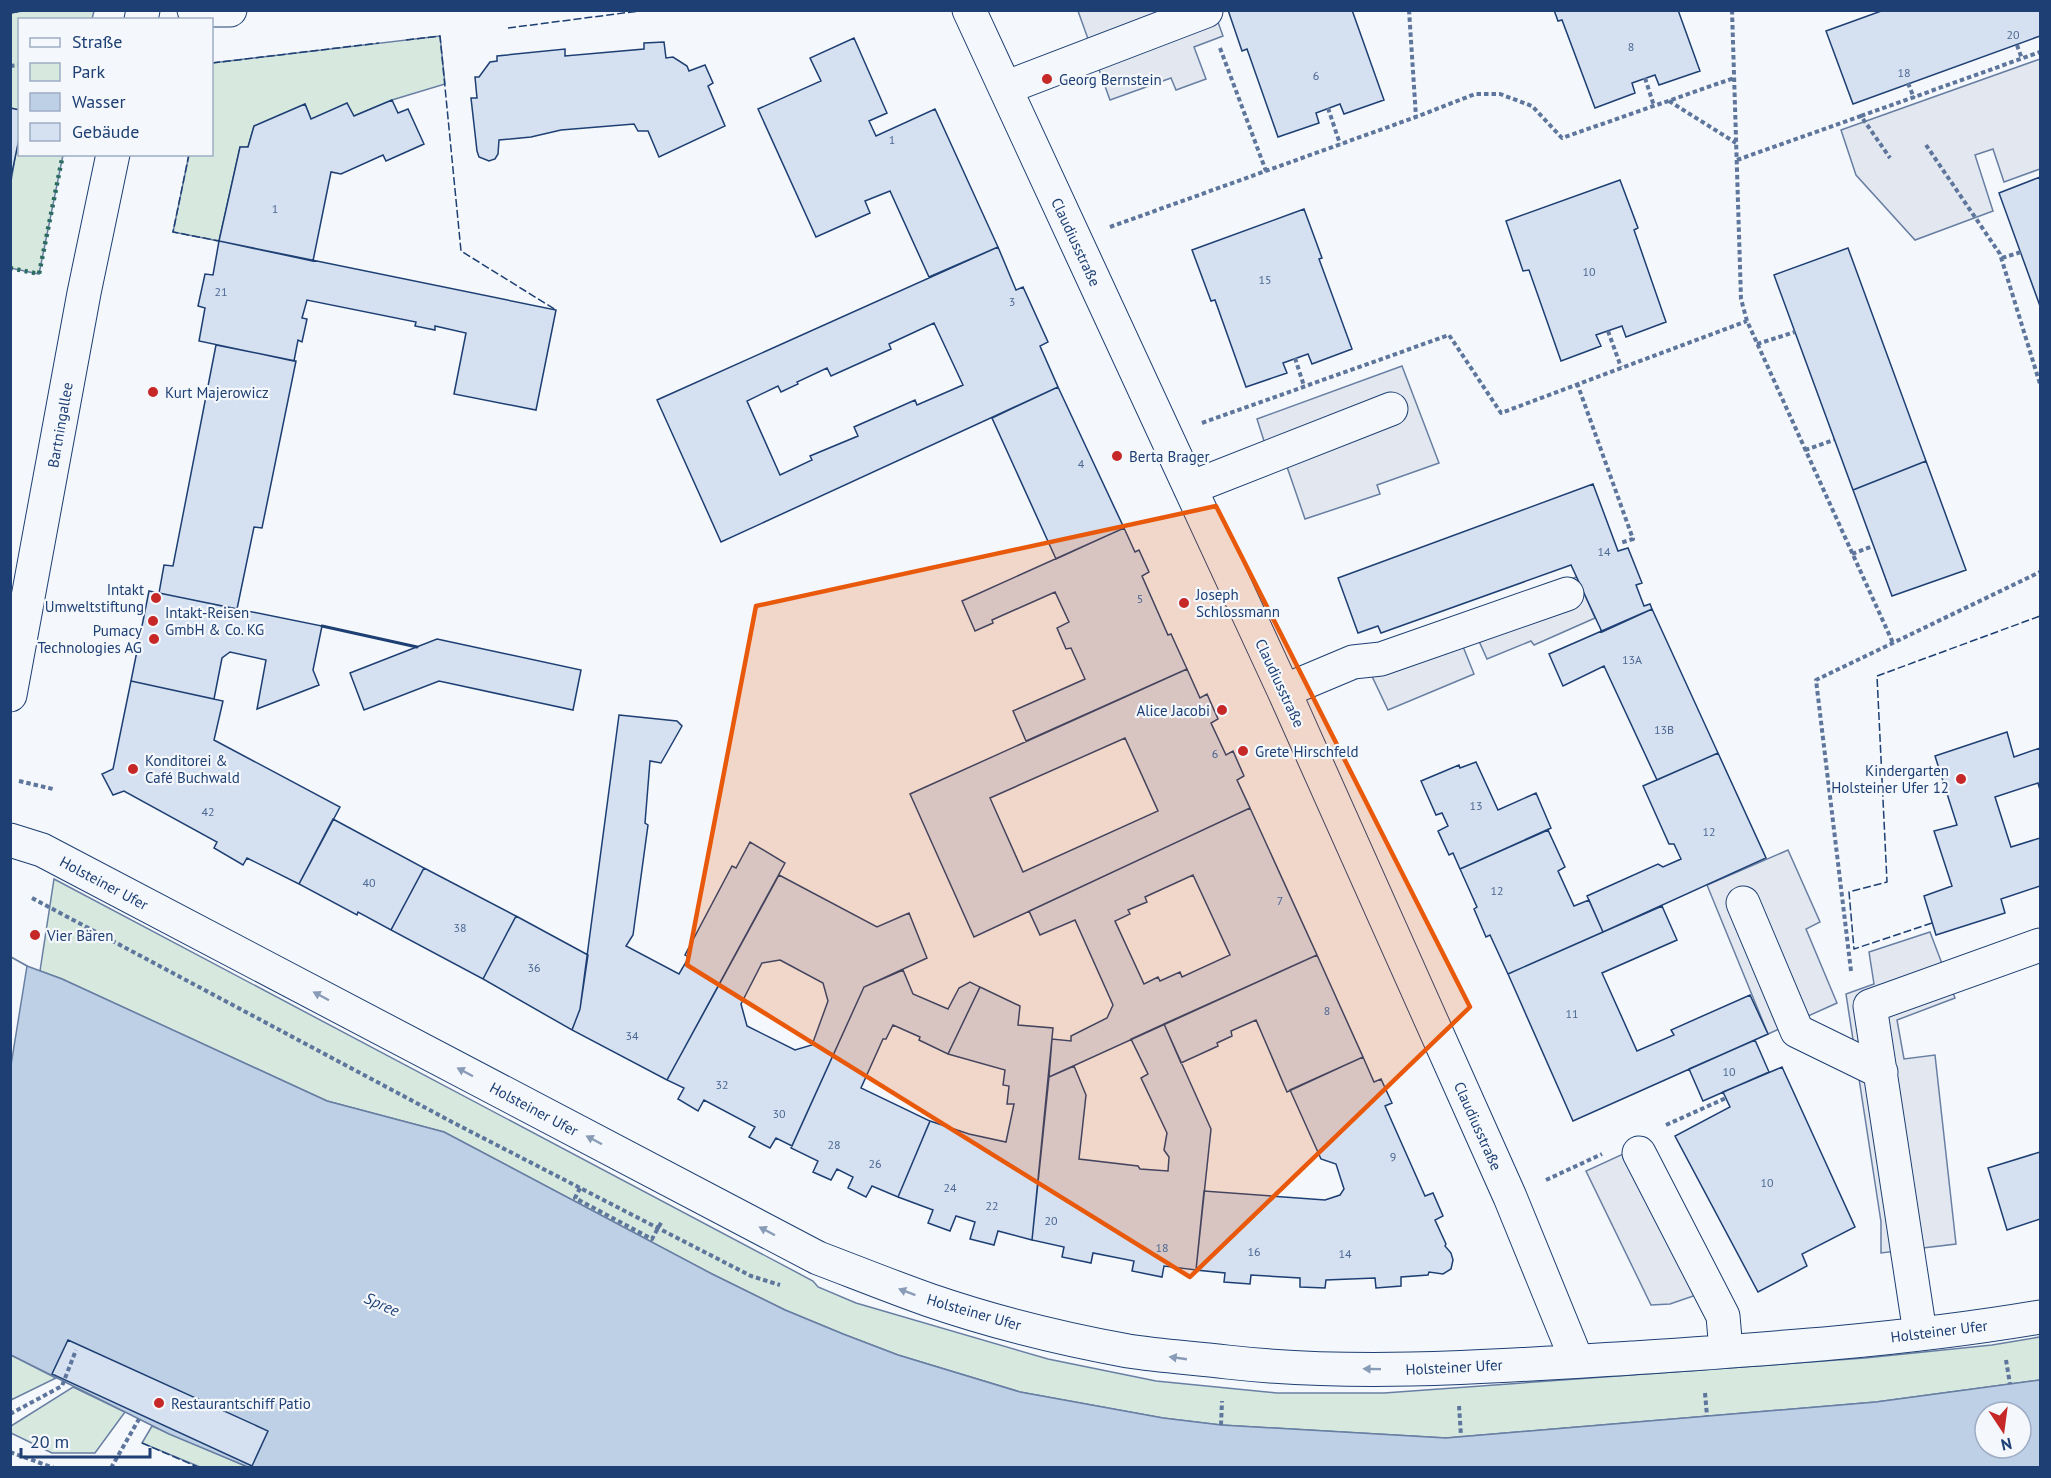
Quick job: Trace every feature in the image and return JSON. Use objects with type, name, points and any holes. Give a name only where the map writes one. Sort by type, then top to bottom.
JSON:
[{"type":"street","points":[[194,10],[230,10]]},
{"type":"street","name":"Claudiusstraße","points":[[969,10],[1284,691],[1510,1197],[1578,1361]]},
{"type":"street","points":[[1005,88],[1206,11]]},
{"type":"street","name":"Bartningallee","points":[[10,695],[84,293],[113,156]]},
{"type":"street","points":[[1190,488],[1391,409]]},
{"type":"street","points":[[1284,691],[1353,662],[1381,659],[1567,594]]},
{"type":"street","name":"Holsteiner Ufer","points":[[10,840],[42,850],[818,1258],[930,1300],[1020,1326],[1128,1351],[1186,1359],[1311,1368],[1389,1369],[1578,1361],[1726,1351],[1850,1341],[1988,1326],[2040,1317]]},
{"type":"street","points":[[1743,903],[1797,1031],[1881,1072]]},
{"type":"street","points":[[1920,1333],[1870,1006],[2040,945]]},
{"type":"street","points":[[1640,1153],[1723,1316],[1726,1351]]},
{"type":"path","points":[[1409,10],[1416,117]]},
{"type":"path","points":[[1732,10],[1741,299],[1757,344],[1893,643]]},
{"type":"path","points":[[1206,11],[1266,171]]},
{"type":"path","points":[[2017,45],[2022,59]]},
{"type":"path","points":[[1737,160],[2040,52]]},
{"type":"path","points":[[1645,78],[1654,106]]},
{"type":"path","points":[[1075,239],[1475,94],[1500,94],[1532,106],[1562,138],[1734,78]]},
{"type":"path","points":[[1908,84],[1914,98]]},
{"type":"path","points":[[1669,101],[1737,144]]},
{"type":"path","points":[[1328,108],[1340,144]]},
{"type":"path","points":[[1861,117],[1890,158]]},
{"type":"path","points":[[1926,145],[2002,258],[2040,384]]},
{"type":"path","points":[[2002,258],[2020,252]]},
{"type":"path","points":[[1167,436],[1449,335],[1501,413],[1747,321]]},
{"type":"path","points":[[1608,331],[1621,368]]},
{"type":"path","points":[[1757,344],[1795,332]]},
{"type":"path","points":[[1295,358],[1304,386]]},
{"type":"path","points":[[2035,366],[2040,364]]},
{"type":"path","points":[[1577,383],[1633,539],[1620,543]]},
{"type":"path","points":[[1805,450],[1834,440]]},
{"type":"path","points":[[1852,554],[1873,546]]},
{"type":"path","points":[[1870,1006],[1853,988],[1816,680],[2040,572]]},
{"type":"path","points":[[19,781],[53,789]]},
{"type":"path","points":[[32,898],[454,1123],[751,1276],[791,1288],[805,1286],[818,1258]]},
{"type":"path","points":[[580,1188],[575,1198],[644,1235],[652,1239],[658,1228]]},
{"type":"path","points":[[10,1414],[62,1386],[76,1350]]},
{"type":"path","points":[[2008,1372],[2010,1384]]},
{"type":"path","points":[[1221,1425],[1222,1396]]},
{"type":"path","points":[[1705,1400],[1707,1416]]},
{"type":"path","points":[[1458,1401],[1461,1436]]},
{"type":"path","points":[[111,1467],[139,1419]]},
{"type":"path","points":[[10,1452],[54,1467]]},
{"type":"highlighted area","points":[[1216,506],[1470,1007],[1190,1277],[687,965],[756,606]]},
{"type":"green space","points":[[29,10],[94,11],[92,18],[18,18],[18,110],[11,108],[11,13]]},
{"type":"green space","points":[[440,36],[445,84],[392,100],[354,116],[311,119],[305,104],[254,126],[248,147],[240,147],[219,241],[173,232],[189,156],[213,156],[213,63]]},
{"type":"green space","points":[[18,140],[18,156],[63,156],[39,274],[10,268],[11,182]]},
{"type":"green space","points":[[54,879],[813,1281],[818,1287],[856,1303],[1048,1359],[1156,1381],[1277,1393],[1384,1393],[1865,1358],[1992,1345],[2040,1337],[2040,1380],[1876,1402],[1446,1438],[1221,1425],[1163,1418],[1020,1392],[898,1355],[785,1310],[712,1274],[444,1132],[327,1101],[40,971]]},
{"type":"green space","points":[[11,1355],[56,1378],[11,1400]]},
{"type":"green space","points":[[73,1387],[125,1412],[95,1453],[52,1453],[11,1433],[11,1426]]},
{"type":"green space","points":[[152,1426],[248,1467],[200,1467],[142,1443]]},
{"type":"shaded area","points":[[1078,11],[1214,11],[1223,36],[1194,47],[1206,79],[1176,90],[1171,78],[1110,100]]},
{"type":"shaded area","points":[[2040,59],[2040,169],[2004,182],[1993,149],[1975,155],[1993,211],[1915,240],[1856,175],[1841,130]]},
{"type":"shaded area","points":[[1402,366],[1439,463],[1377,485],[1380,494],[1305,519],[1286,464],[1265,444],[1257,419]]},
{"type":"shaded area","points":[[1577,577],[1595,618],[1534,645],[1531,641],[1487,659],[1478,639],[1462,644],[1474,674],[1388,710],[1370,672],[1560,582]]},
{"type":"shaded area","points":[[1788,850],[1820,922],[1806,929],[1837,1003],[1768,1034],[1707,885]]},
{"type":"shaded area","points":[[1930,932],[1955,998],[1897,1020],[1904,1059],[1935,1055],[1956,1244],[1881,1253],[1881,1222],[1846,994],[1874,984],[1869,952]]},
{"type":"shaded area","points":[[1647,1143],[1702,1293],[1670,1304],[1651,1305],[1586,1171]]},
{"type":"water","name":"Spree","points":[[10,957],[327,1101],[444,1132],[712,1274],[785,1310],[898,1355],[1020,1392],[1163,1418],[1221,1425],[1446,1438],[1876,1402],[2040,1380],[2040,1467],[248,1467],[169,1434],[11,1355]]},
{"type":"pier","points":[[11,957],[27,966],[11,1065]]},
{"type":"building","points":[[1228,10],[1352,10],[1384,100],[1344,114],[1340,104],[1316,113],[1319,123],[1278,137],[1247,49],[1242,51]]},
{"type":"building","points":[[1554,10],[1678,10],[1700,71],[1659,85],[1655,75],[1632,83],[1635,93],[1595,108],[1562,20],[1558,21]]},
{"type":"building","points":[[1884,10],[2040,10],[2040,36],[1853,104],[1826,31]]},
{"type":"building","points":[[854,38],[887,113],[869,121],[876,136],[935,109],[998,247],[929,277],[890,191],[865,201],[870,213],[816,237],[758,109],[821,81],[810,58]]},
{"type":"building","points":[[664,42],[666,58],[673,57],[687,66],[689,71],[705,65],[713,83],[708,86],[725,126],[659,157],[648,131],[638,131],[634,124],[561,130],[531,137],[499,140],[498,154],[495,159],[489,161],[479,157],[471,98],[477,98],[475,77],[479,77],[490,62],[497,61],[497,56],[565,49],[565,56],[644,49],[644,43]]},
{"type":"building","points":[[392,100],[398,113],[408,109],[424,144],[386,161],[383,155],[341,174],[331,172],[313,261],[219,241],[240,147],[248,147],[254,126],[305,104],[311,119],[347,103],[354,116]]},
{"type":"building","points":[[10,108],[18,110],[18,144],[10,182]]},
{"type":"building","points":[[2040,177],[2040,306],[1999,193]]},
{"type":"building","points":[[1620,180],[1638,228],[1634,230],[1666,322],[1626,337],[1622,326],[1596,335],[1601,346],[1561,361],[1529,270],[1523,271],[1506,221]]},
{"type":"building","points":[[1304,209],[1322,258],[1319,259],[1352,349],[1312,364],[1308,354],[1283,363],[1287,373],[1246,387],[1215,300],[1211,301],[1192,250]]},
{"type":"building","points":[[219,241],[556,310],[536,410],[454,394],[466,333],[435,326],[435,330],[415,326],[416,322],[307,300],[302,318],[307,319],[302,342],[298,340],[294,361],[199,341],[205,308],[198,306],[205,274],[213,275]]},
{"type":"building","points":[[998,247],[1016,290],[1023,287],[1048,342],[1040,346],[1058,387],[721,542],[657,400]],"holes":[[[934,323],[963,385],[917,405],[915,400],[854,427],[858,436],[810,456],[812,460],[780,475],[747,401],[778,386],[781,392],[827,368],[831,376],[891,349],[889,344]]]},
{"type":"building","points":[[1848,248],[1926,461],[1853,490],[1774,275]]},
{"type":"building","points":[[216,345],[296,361],[262,528],[254,527],[237,609],[159,593],[164,565],[173,566]]},
{"type":"building","points":[[1058,387],[1124,528],[1056,559],[992,418]]},
{"type":"building","points":[[1926,461],[1966,570],[1892,596],[1853,490]]},
{"type":"building","points":[[1593,484],[1618,551],[1628,548],[1642,583],[1636,585],[1644,606],[1650,604],[1652,609],[1602,632],[1571,565],[1381,633],[1378,626],[1358,633],[1338,578]]},
{"type":"building","points":[[1124,528],[1135,552],[1139,550],[1149,572],[1142,576],[1168,635],[1171,634],[1187,669],[1026,741],[1013,711],[1085,679],[1071,648],[1066,649],[1057,628],[1069,622],[1055,592],[992,620],[993,623],[975,631],[962,601]]},
{"type":"building","points":[[149,591],[322,626],[313,670],[319,685],[257,709],[266,660],[230,652],[222,658],[214,699],[131,681]]},
{"type":"building","points":[[1652,609],[1718,753],[1657,780],[1604,666],[1563,686],[1549,654]]},
{"type":"building","points":[[437,639],[581,670],[573,710],[439,681],[364,710],[350,673]]},
{"type":"building","points":[[1187,669],[1200,698],[1207,694],[1218,719],[1211,723],[1226,755],[1233,751],[1244,776],[1237,780],[1250,808],[974,937],[910,794]],"holes":[[[1125,738],[1158,811],[1023,872],[990,798]]]},
{"type":"building","points":[[131,681],[223,701],[214,740],[340,807],[299,884],[247,858],[243,865],[214,848],[217,842],[124,791],[113,795],[102,774],[113,769]]},
{"type":"building","points":[[619,715],[677,721],[682,726],[661,763],[650,761],[645,823],[648,825],[633,935],[626,946],[679,974],[689,957],[685,955],[732,866],[736,868],[750,842],[785,863],[667,1080],[572,1030],[580,1009]]},
{"type":"building","points":[[2007,732],[2014,757],[2040,748],[2040,790],[2038,783],[1995,797],[2011,847],[2040,838],[2040,886],[2001,899],[2005,913],[1936,935],[1924,896],[1952,886],[1934,831],[1957,825],[1935,756]]},
{"type":"building","points":[[1718,753],[1766,858],[1603,932],[1587,896],[1658,864],[1663,867],[1681,859],[1674,844],[1669,844],[1643,786]]},
{"type":"building","points":[[1476,762],[1498,810],[1536,793],[1551,828],[1460,869],[1453,853],[1449,855],[1438,831],[1448,826],[1442,813],[1436,815],[1421,781],[1459,765],[1460,768]]},
{"type":"building","points":[[1250,808],[1317,955],[1049,1077],[1052,1039],[1071,1041],[1071,1036],[1107,1018],[1113,1005],[1075,920],[1040,935],[1029,911]],"holes":[[[1193,875],[1230,955],[1182,977],[1180,972],[1160,981],[1158,977],[1144,984],[1115,921],[1130,914],[1128,910],[1147,902],[1145,897]]]},
{"type":"building","points":[[333,819],[424,868],[391,930],[299,884]]},
{"type":"building","points":[[1548,830],[1565,867],[1558,871],[1574,906],[1589,900],[1603,932],[1508,974],[1490,935],[1486,937],[1474,909],[1477,907],[1460,869]]},
{"type":"building","points":[[424,868],[516,916],[483,979],[391,930]]},
{"type":"building","points":[[779,875],[877,927],[909,913],[927,958],[864,987],[792,1146],[776,1138],[770,1148],[749,1137],[755,1127],[704,1100],[698,1111],[678,1099],[684,1088],[667,1080]],"holes":[[[780,960],[823,983],[828,1001],[812,1045],[795,1050],[747,1026],[741,1004],[762,963]]]},
{"type":"building","points":[[1662,906],[1677,940],[1602,973],[1637,1051],[1674,1035],[1671,1030],[1750,995],[1768,1034],[1573,1121],[1508,974]]},
{"type":"building","points":[[516,916],[588,955],[580,1009],[572,1030],[483,979]]},
{"type":"building","points":[[1317,955],[1363,1057],[1287,1092],[1256,1020],[1231,1031],[1232,1036],[1217,1043],[1218,1046],[1181,1063],[1164,1024]]},
{"type":"building","points":[[903,970],[913,994],[948,1009],[959,988],[970,982],[980,987],[948,1054],[919,1040],[920,1037],[893,1025],[886,1039],[883,1039],[861,1088],[930,1121],[898,1197],[872,1186],[866,1197],[848,1188],[853,1177],[837,1169],[831,1180],[813,1172],[818,1161],[791,1148],[864,987]]},
{"type":"building","points":[[980,987],[1020,1006],[1018,1025],[1053,1028],[1032,1240],[998,1231],[994,1245],[970,1239],[975,1222],[956,1216],[950,1231],[928,1223],[933,1210],[898,1197],[930,1121],[969,1134],[1006,1142],[1014,1104],[1007,1104],[1009,1086],[1003,1085],[1005,1070],[948,1054]]},
{"type":"building","points":[[1164,1024],[1211,1129],[1196,1270],[1164,1266],[1162,1277],[1132,1271],[1134,1261],[1093,1253],[1091,1263],[1062,1257],[1064,1247],[1032,1240],[1049,1077],[1074,1066],[1086,1095],[1079,1159],[1168,1171],[1169,1157],[1164,1150],[1167,1133],[1141,1078],[1148,1074],[1131,1039]]},
{"type":"building","points":[[1755,1040],[1769,1072],[1703,1101],[1689,1069]]},
{"type":"building","points":[[1363,1057],[1374,1082],[1381,1079],[1392,1103],[1385,1106],[1425,1196],[1433,1193],[1443,1216],[1435,1220],[1445,1246],[1451,1253],[1453,1260],[1451,1269],[1443,1274],[1429,1272],[1428,1275],[1401,1277],[1401,1286],[1376,1288],[1375,1278],[1326,1280],[1325,1288],[1300,1287],[1300,1278],[1251,1275],[1250,1284],[1224,1282],[1225,1273],[1196,1270],[1204,1191],[1325,1200],[1340,1195],[1344,1189],[1336,1164],[1321,1159],[1290,1090]]},
{"type":"building","points":[[1782,1067],[1855,1227],[1802,1254],[1807,1266],[1758,1292],[1675,1136],[1730,1107],[1723,1092]]},
{"type":"building","points":[[2040,1152],[2040,1219],[2007,1230],[1988,1168]]},
{"type":"building","name":"Restaurantschiff Patio","points":[[68,1340],[268,1431],[252,1466],[52,1374]]},
{"type":"hedge","points":[[10,268],[39,274],[63,156]]},
{"type":"fence","points":[[10,13],[29,10]]},
{"type":"fence","points":[[508,28],[647,10]]},
{"type":"fence","points":[[406,40],[440,36],[461,251],[556,310]]},
{"type":"fence","points":[[213,63],[379,43]]},
{"type":"fence","points":[[189,156],[173,232],[219,241]]},
{"type":"fence","points":[[1932,923],[1854,949],[1849,892],[1887,882],[1877,676],[2040,616]]},
{"type":"fence","points":[[142,1443],[200,1468]]},
{"type":"wall","points":[[322,626],[417,647]]},
{"type":"place","name":"Georg Bernstein","points":[[1047,79]]},
{"type":"place","name":"Kurt Majerowicz","points":[[153,392]]},
{"type":"place","name":"Berta Brager","points":[[1117,456]]},
{"type":"place","name":"Intakt Umweltstiftung","points":[[156,598]]},
{"type":"place","name":"Joseph Schlossmann","points":[[1184,603]]},
{"type":"place","name":"Intakt-Reisen GmbH & Co. KG","points":[[153,621]]},
{"type":"place","name":"Pumacy Technologies AG","points":[[154,639]]},
{"type":"place","name":"Alice Jacobi","points":[[1222,710]]},
{"type":"place","name":"Grete Hirschfeld","points":[[1243,751]]},
{"type":"place","name":"Konditorei & Café Buchwald","points":[[133,769]]},
{"type":"place","name":"Kindergarten Holsteiner Ufer 12","points":[[1961,779]]},
{"type":"place","name":"Vier Bären","points":[[35,935]]},
{"type":"place","name":"Restaurantschiff Patio","points":[[159,1403]]}]
